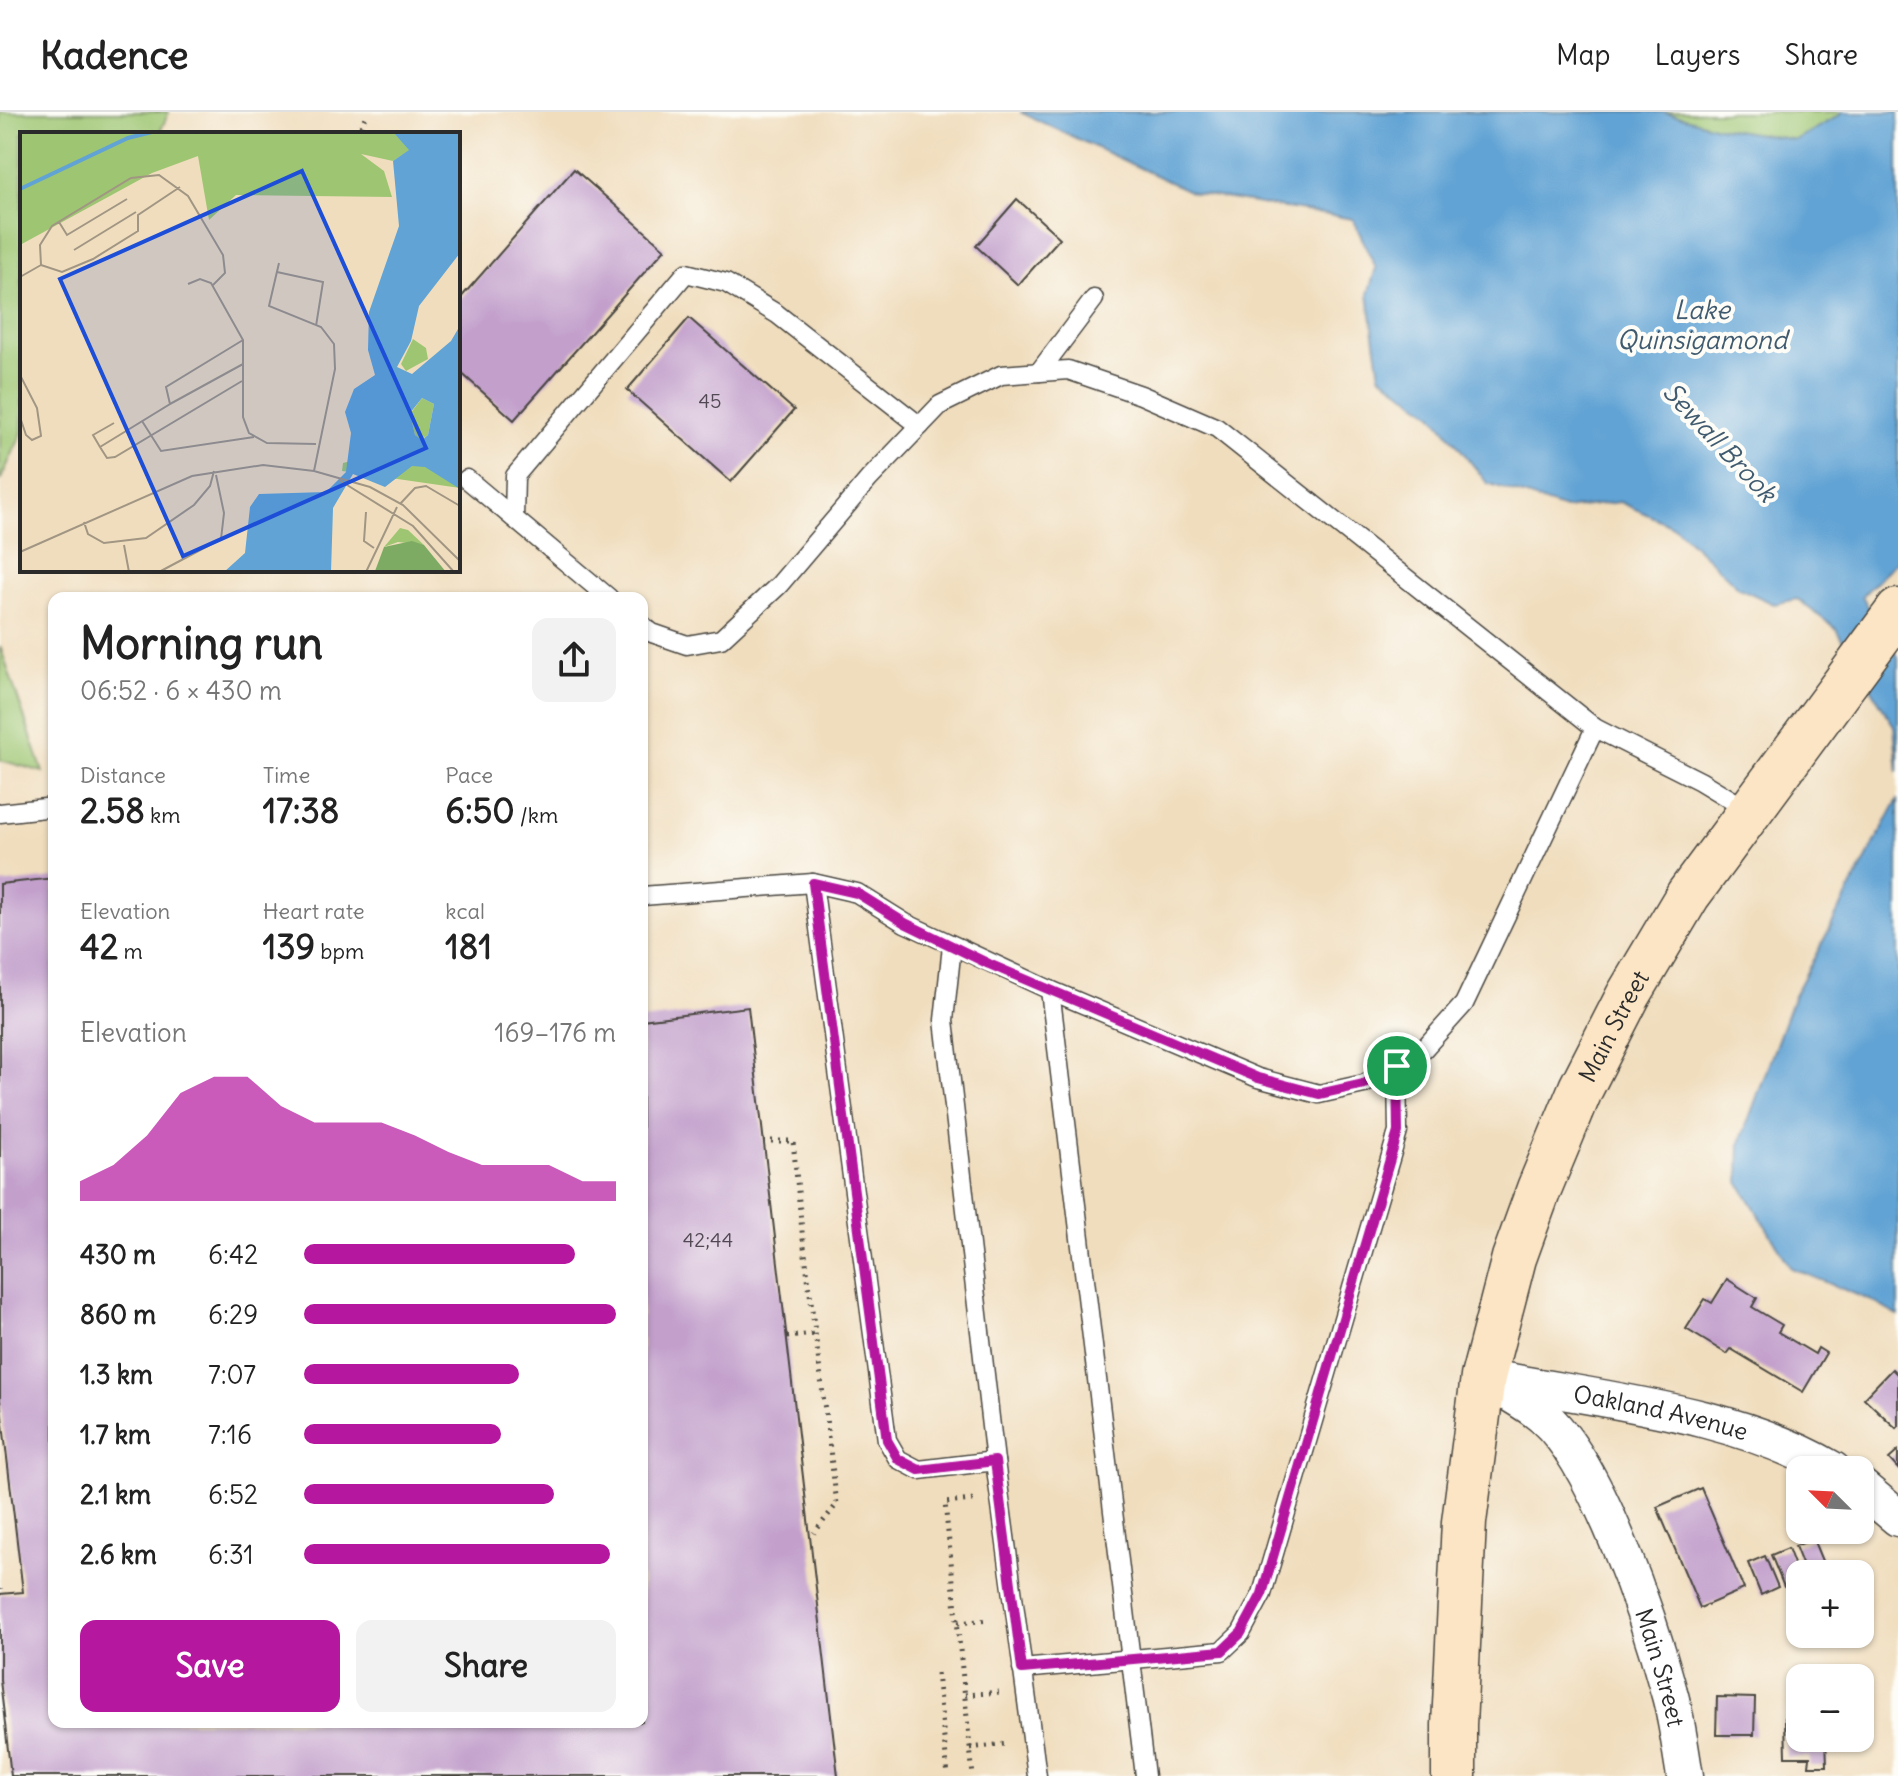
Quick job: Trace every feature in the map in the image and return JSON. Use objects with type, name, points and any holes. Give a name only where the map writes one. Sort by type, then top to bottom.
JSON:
[{"type":"main road","name":"Main Street","points":[[1454,1776],[1464,1522],[1483,1377],[1514,1258],[1581,1088],[1653,952],[1688,895],[1748,810],[1823,715],[1898,611]]},
{"type":"main road","name":"Main Street","points":[[1823,715],[1898,663]]},
{"type":"street","name":"Oakland Avenue","points":[[1483,1377],[1686,1416],[1756,1435],[1810,1456]]},
{"type":"street","name":"Main Street","points":[[1483,1377],[1544,1417],[1568,1447],[1597,1496],[1633,1582],[1670,1694],[1685,1776]]},
{"type":"street","points":[[1874,1498],[1898,1518]]},
{"type":"lane","points":[[514,518],[515,476],[686,273],[726,283],[777,314],[920,426]]},
{"type":"lane","points":[[1039,372],[1094,299]]},
{"type":"lane","points":[[648,630],[687,645],[721,639],[779,585],[869,479],[940,405],[1001,375],[1068,370],[1141,395],[1217,428],[1595,728],[1700,781],[1748,810]]},
{"type":"lane","points":[[467,479],[602,592]]},
{"type":"lane","points":[[648,896],[813,883],[857,893],[905,923],[1050,990],[1258,1078],[1319,1094],[1364,1084],[1420,1053],[1464,1004],[1595,728]]},
{"type":"lane","points":[[0,813],[48,808]]},
{"type":"lane","points":[[813,883],[887,1440],[898,1459],[919,1470],[995,1461]]},
{"type":"lane","points":[[952,946],[944,1020],[995,1461],[1037,1776]]},
{"type":"lane","points":[[1050,990],[1145,1776]]},
{"type":"lane","points":[[1022,1669],[1222,1651],[1241,1633],[1262,1594],[1398,1132],[1397,1066]]},
{"type":"path","points":[[359,132],[367,112]]},
{"type":"path","points":[[763,1141],[793,1141],[837,1504],[814,1533]]},
{"type":"path","points":[[787,1337],[815,1334]]},
{"type":"path","points":[[973,1500],[945,1503],[973,1776]]},
{"type":"path","points":[[937,1673],[948,1776]]},
{"type":"path","points":[[965,1695],[999,1692]]},
{"type":"path","points":[[970,1748],[1032,1741]]},
{"type":"green space","points":[[0,112],[169,112],[160,132],[20,132],[20,437],[0,481]]},
{"type":"green space","points":[[1663,112],[1841,112],[1795,140],[1717,127]]},
{"type":"green space","points":[[0,646],[43,772],[0,760]]},
{"type":"water","name":"Lake Quinsigamond","points":[[1020,112],[1663,112],[1717,127],[1795,140],[1841,112],[1898,112],[1898,560],[1862,596],[1898,657],[1898,773],[1894,726],[1835,628],[1797,599],[1774,604],[1739,588],[1675,527],[1620,502],[1565,509],[1487,483],[1433,414],[1380,375],[1368,294],[1376,268],[1353,219],[1193,193]]},
{"type":"water","points":[[1898,799],[1898,1316],[1872,1301],[1791,1268],[1739,1182],[1740,1143],[1793,998]]},
{"type":"building","points":[[574,169],[665,249],[514,420],[460,372],[460,299]]},
{"type":"building","points":[[1017,199],[1060,238],[1018,285],[976,246]]},
{"type":"building","points":[[689,318],[794,410],[731,482],[627,390]]},
{"type":"building","points":[[48,879],[48,1728],[648,1728],[648,1019],[748,1007],[838,1776],[11,1776],[0,1680],[0,1594],[23,1592],[0,1399],[0,884]]},
{"type":"building","points":[[1727,1279],[1757,1298],[1752,1307],[1782,1325],[1778,1332],[1815,1354],[1818,1348],[1826,1353],[1803,1392],[1731,1349],[1727,1354],[1686,1329],[1705,1299],[1712,1303]]},
{"type":"building","points":[[1892,1369],[1898,1375],[1896,1428],[1864,1398]]},
{"type":"building","points":[[1898,1451],[1898,1469],[1889,1459]]},
{"type":"building","points":[[1701,1488],[1744,1589],[1700,1608],[1657,1507]]},
{"type":"building","points":[[1815,1544],[1822,1560],[1800,1560],[1795,1546]]},
{"type":"building","points":[[1788,1548],[1792,1560],[1786,1560],[1786,1586],[1784,1587],[1771,1555]]},
{"type":"building","points":[[1765,1556],[1778,1587],[1761,1595],[1748,1563]]},
{"type":"building","points":[[1717,1697],[1755,1698],[1754,1735],[1716,1735]]},
{"type":"building","points":[[1785,1718],[1786,1752],[1826,1752],[1827,1766],[1809,1766],[1810,1757],[1786,1757]]},
{"type":"route","points":[[813,883],[857,893],[905,923],[989,964],[1258,1078],[1319,1094],[1364,1084],[1397,1066],[1398,1132],[1262,1594],[1241,1633],[1222,1651],[1022,1669],[995,1461],[919,1470],[898,1459],[887,1440],[813,883]]},
{"type":"water label","name":"Sewall Brook","points":[[1720,442]]}]
